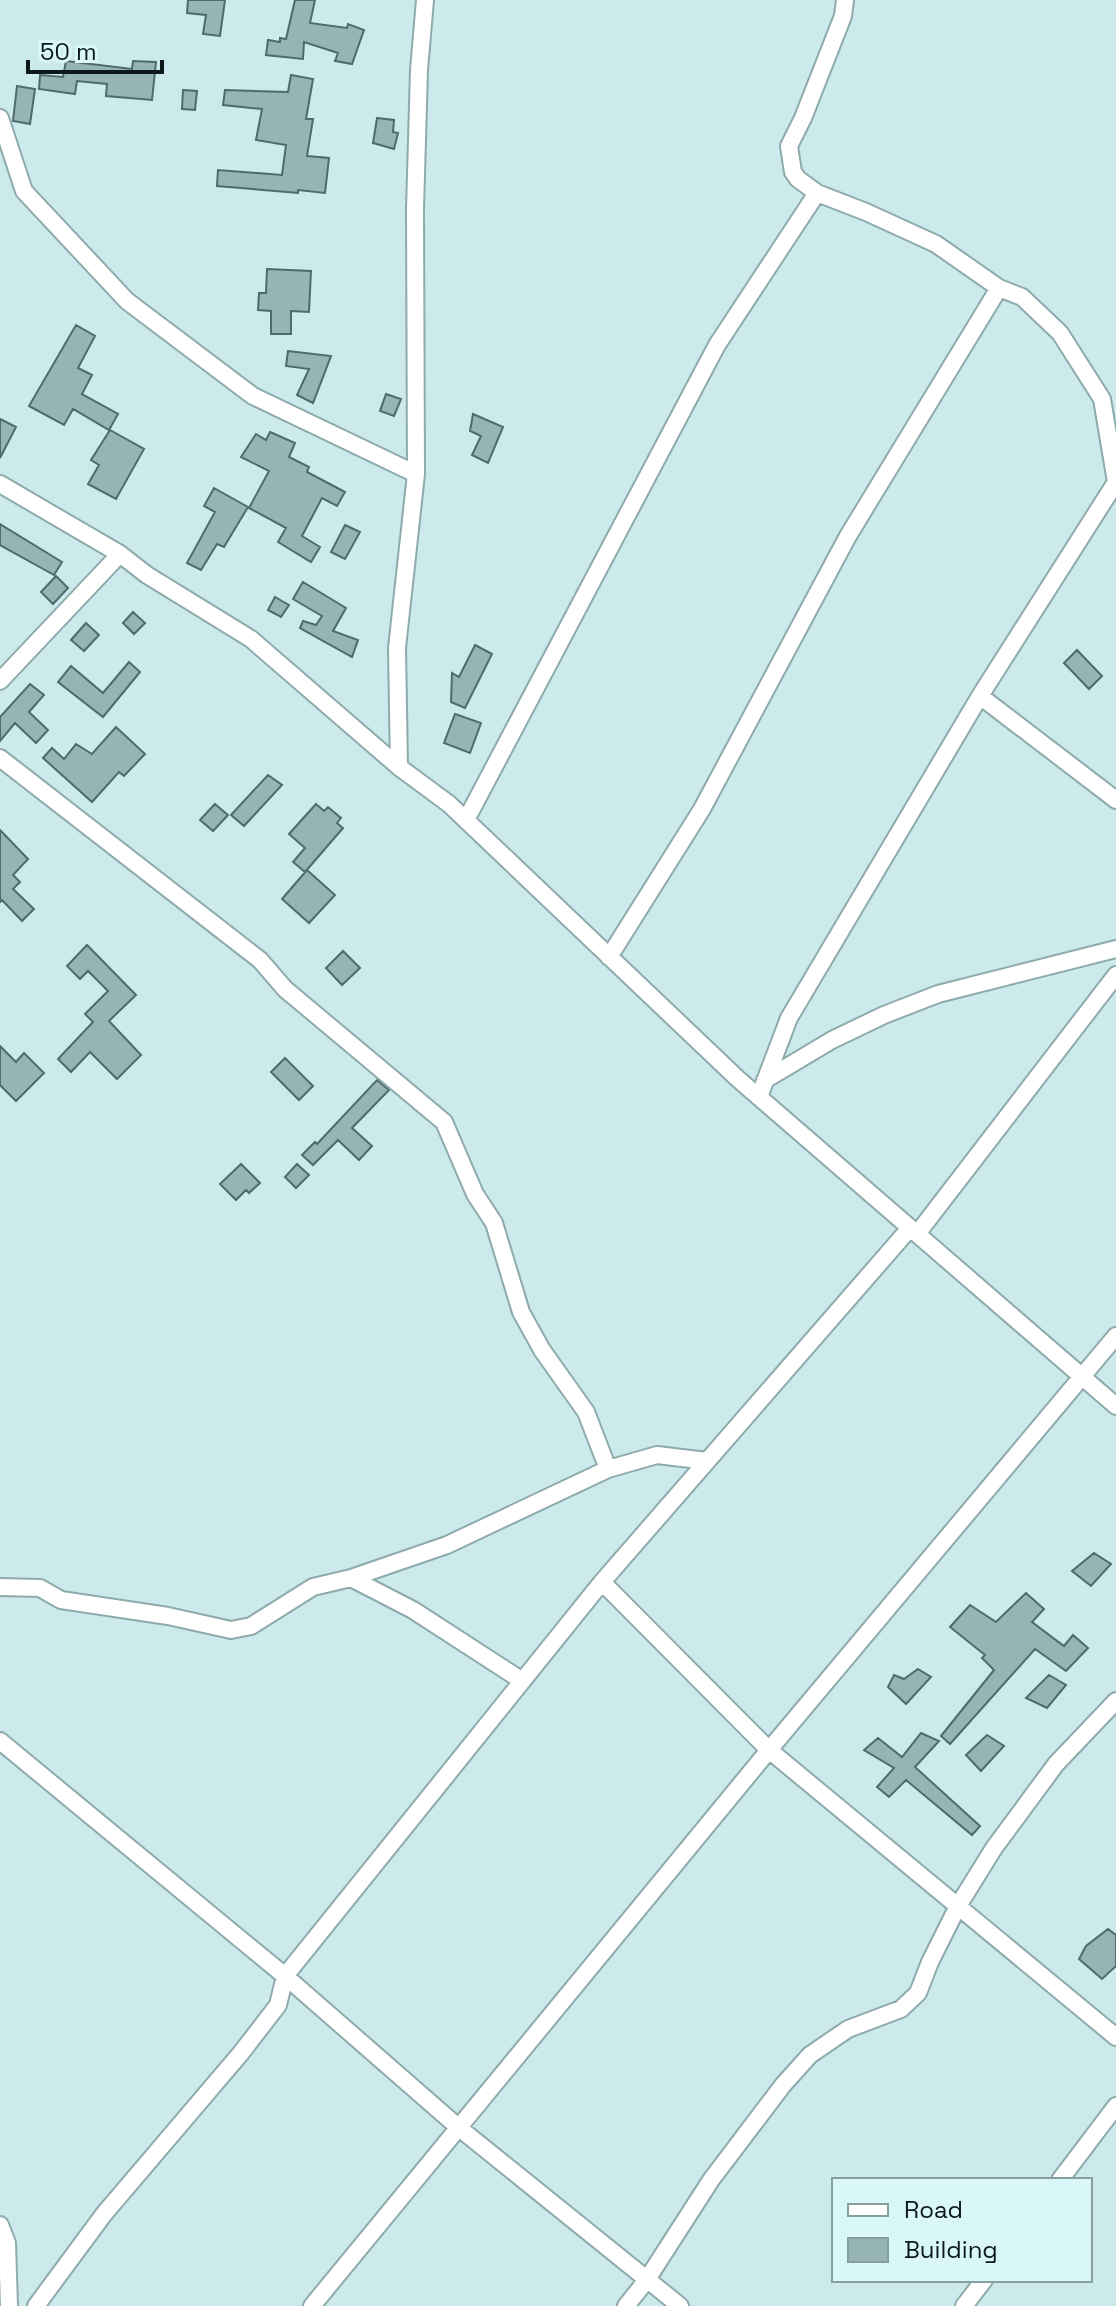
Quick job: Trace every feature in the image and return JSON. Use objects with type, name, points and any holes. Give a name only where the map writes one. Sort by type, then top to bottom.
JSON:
[{"type":"street","points":[[399,767],[397,648],[416,474],[415,209],[419,70],[425,0]]},
{"type":"street","points":[[759,1097],[789,1018],[980,696],[1116,482],[1102,399],[1060,333],[1022,297],[999,288],[936,244],[817,193],[793,172],[789,146],[832,45],[843,16],[845,0]]},
{"type":"street","points":[[0,118],[24,191],[127,301],[253,396],[416,474]]},
{"type":"street","points":[[466,820],[717,345],[817,193]]},
{"type":"street","points":[[609,957],[702,809],[848,536],[999,288]]},
{"type":"street","points":[[0,484],[120,554],[147,575],[251,639],[399,767],[466,820],[759,1097],[1116,1406]]},
{"type":"street","points":[[0,681],[120,554]]},
{"type":"street","points":[[980,696],[1116,800]]},
{"type":"street","points":[[0,758],[260,960],[285,989],[444,1122],[475,1194],[494,1223],[521,1312],[542,1350],[586,1412],[608,1469]]},
{"type":"street","points":[[765,1080],[832,1040],[938,994],[1116,949]]},
{"type":"street","points":[[36,2306],[104,2214],[278,2005],[285,1976],[521,1680],[707,1461],[914,1231],[1116,975]]},
{"type":"street","points":[[312,2306],[769,1750],[1116,1336]]},
{"type":"street","points":[[0,1587],[40,1588],[61,1600],[168,1616],[231,1630],[251,1626],[313,1587],[351,1578],[447,1545],[608,1469],[657,1455],[707,1461]]},
{"type":"street","points":[[351,1578],[413,1610],[521,1680]]},
{"type":"street","points":[[602,1582],[769,1750],[1116,2037]]},
{"type":"street","points":[[626,2306],[646,2281],[711,2180],[783,2085],[810,2055],[848,2029],[901,2009],[918,1993],[958,1906],[994,1848],[1056,1764],[1116,1701]]},
{"type":"street","points":[[0,1741],[285,1976],[458,2127],[680,2306]]},
{"type":"street","points":[[1062,2178],[1116,2106]]},
{"type":"street","points":[[0,2225],[7,2243],[9,2306]]},
{"type":"street","points":[[964,2306],[982,2282]]},
{"type":"building","points":[[188,0],[225,0],[220,36],[203,34],[206,15],[187,13]]},
{"type":"building","points":[[295,0],[315,0],[310,23],[347,28],[348,24],[364,30],[352,64],[335,61],[338,53],[304,42],[303,59],[266,55],[268,40],[280,42],[280,38],[286,39]]},
{"type":"building","points":[[66,61],[132,69],[133,61],[156,62],[152,100],[106,96],[107,84],[77,81],[75,94],[39,89],[40,75],[63,77]]},
{"type":"building","points":[[291,75],[313,79],[306,119],[313,119],[307,156],[329,158],[325,193],[217,186],[218,170],[282,175],[286,145],[256,140],[262,109],[223,105],[225,90],[288,92]]},
{"type":"building","points":[[17,86],[35,89],[30,124],[13,121]]},
{"type":"building","points":[[183,90],[197,91],[195,110],[182,109]]},
{"type":"building","points":[[377,118],[394,120],[393,132],[398,133],[394,149],[373,143]]},
{"type":"building","points":[[267,269],[311,271],[309,312],[291,311],[291,334],[271,334],[271,311],[258,310],[259,293],[266,293]]},
{"type":"building","points":[[76,325],[95,336],[78,368],[92,375],[82,394],[118,414],[109,430],[73,409],[64,425],[29,406]]},
{"type":"building","points":[[288,351],[331,356],[313,403],[297,395],[309,369],[286,366]]},
{"type":"building","points":[[386,394],[401,399],[394,416],[380,411]]},
{"type":"building","points":[[473,414],[503,427],[488,463],[472,455],[481,436],[470,431]]},
{"type":"building","points":[[0,419],[16,427],[0,458]]},
{"type":"building","points":[[110,430],[144,449],[116,499],[88,484],[99,465],[91,460]]},
{"type":"building","points":[[270,432],[295,443],[289,457],[309,467],[307,472],[345,492],[337,506],[322,498],[302,536],[320,547],[311,562],[278,542],[286,528],[249,508],[269,471],[241,457],[256,434],[266,440]]},
{"type":"building","points":[[214,488],[248,507],[224,547],[217,544],[201,570],[187,563],[215,512],[204,506]]},
{"type":"building","points":[[0,524],[62,562],[54,575],[0,545]]},
{"type":"building","points":[[345,525],[360,532],[345,559],[331,552]]},
{"type":"building","points":[[56,576],[68,588],[53,604],[41,592]]},
{"type":"building","points":[[303,582],[346,608],[333,631],[358,640],[352,657],[300,628],[303,621],[316,625],[322,616],[293,599]]},
{"type":"building","points":[[275,597],[289,605],[281,617],[268,610]]},
{"type":"building","points":[[133,612],[145,623],[134,634],[123,623]]},
{"type":"building","points":[[86,623],[99,635],[84,651],[71,640]]},
{"type":"building","points":[[475,645],[492,654],[465,708],[451,702],[452,673],[459,677]]},
{"type":"building","points":[[1077,650],[1102,676],[1089,689],[1064,663]]},
{"type":"building","points":[[129,662],[140,672],[103,717],[58,682],[71,666],[103,693]]},
{"type":"building","points":[[30,684],[44,695],[29,712],[48,730],[36,743],[15,723],[0,741],[0,717]]},
{"type":"building","points":[[455,714],[481,723],[470,753],[444,743]]},
{"type":"building","points":[[116,727],[145,754],[124,776],[119,772],[92,802],[43,758],[52,748],[64,759],[76,744],[92,754]]},
{"type":"building","points":[[268,775],[282,785],[244,826],[231,815]]},
{"type":"building","points":[[215,804],[228,815],[213,831],[200,820]]},
{"type":"building","points":[[316,804],[324,811],[328,807],[341,818],[337,823],[343,828],[305,872],[293,862],[305,848],[289,834]]},
{"type":"building","points":[[0,830],[28,859],[13,875],[20,882],[13,889],[34,909],[22,921],[2,900],[0,902]]},
{"type":"building","points":[[307,870],[335,895],[309,923],[282,899]]},
{"type":"building","points":[[87,945],[136,995],[109,1021],[141,1055],[117,1079],[90,1052],[71,1072],[58,1059],[93,1022],[85,1014],[108,991],[88,971],[80,979],[67,966]]},
{"type":"building","points":[[343,951],[360,968],[342,985],[326,968]]},
{"type":"building","points":[[0,1046],[16,1062],[24,1053],[44,1073],[16,1101],[0,1085]]},
{"type":"building","points":[[285,1058],[313,1086],[299,1100],[271,1072]]},
{"type":"building","points":[[377,1080],[389,1090],[352,1128],[372,1146],[359,1160],[338,1140],[313,1165],[302,1155],[315,1142],[317,1144]]},
{"type":"building","points":[[241,1164],[260,1183],[236,1200],[220,1184]]},
{"type":"building","points":[[297,1164],[309,1175],[296,1188],[285,1177]]},
{"type":"building","points":[[1094,1553],[1111,1564],[1091,1586],[1072,1571]]},
{"type":"building","points":[[1026,1593],[1044,1609],[1032,1622],[1064,1646],[1073,1635],[1088,1648],[1066,1671],[1035,1649],[950,1744],[941,1736],[994,1670],[982,1658],[985,1655],[950,1627],[970,1605],[996,1622]]},
{"type":"building","points":[[918,1669],[931,1677],[906,1704],[888,1687],[894,1675],[904,1679]]},
{"type":"building","points":[[1049,1675],[1066,1685],[1047,1708],[1026,1698]]},
{"type":"building","points":[[921,1733],[939,1741],[915,1767],[980,1826],[972,1835],[906,1780],[889,1797],[877,1787],[894,1768],[864,1750],[878,1738],[902,1757]]},
{"type":"building","points":[[987,1735],[1004,1746],[981,1771],[966,1755]]},
{"type":"building","points":[[1108,1929],[1116,1935],[1116,1966],[1102,1979],[1079,1959],[1086,1946]]}]
